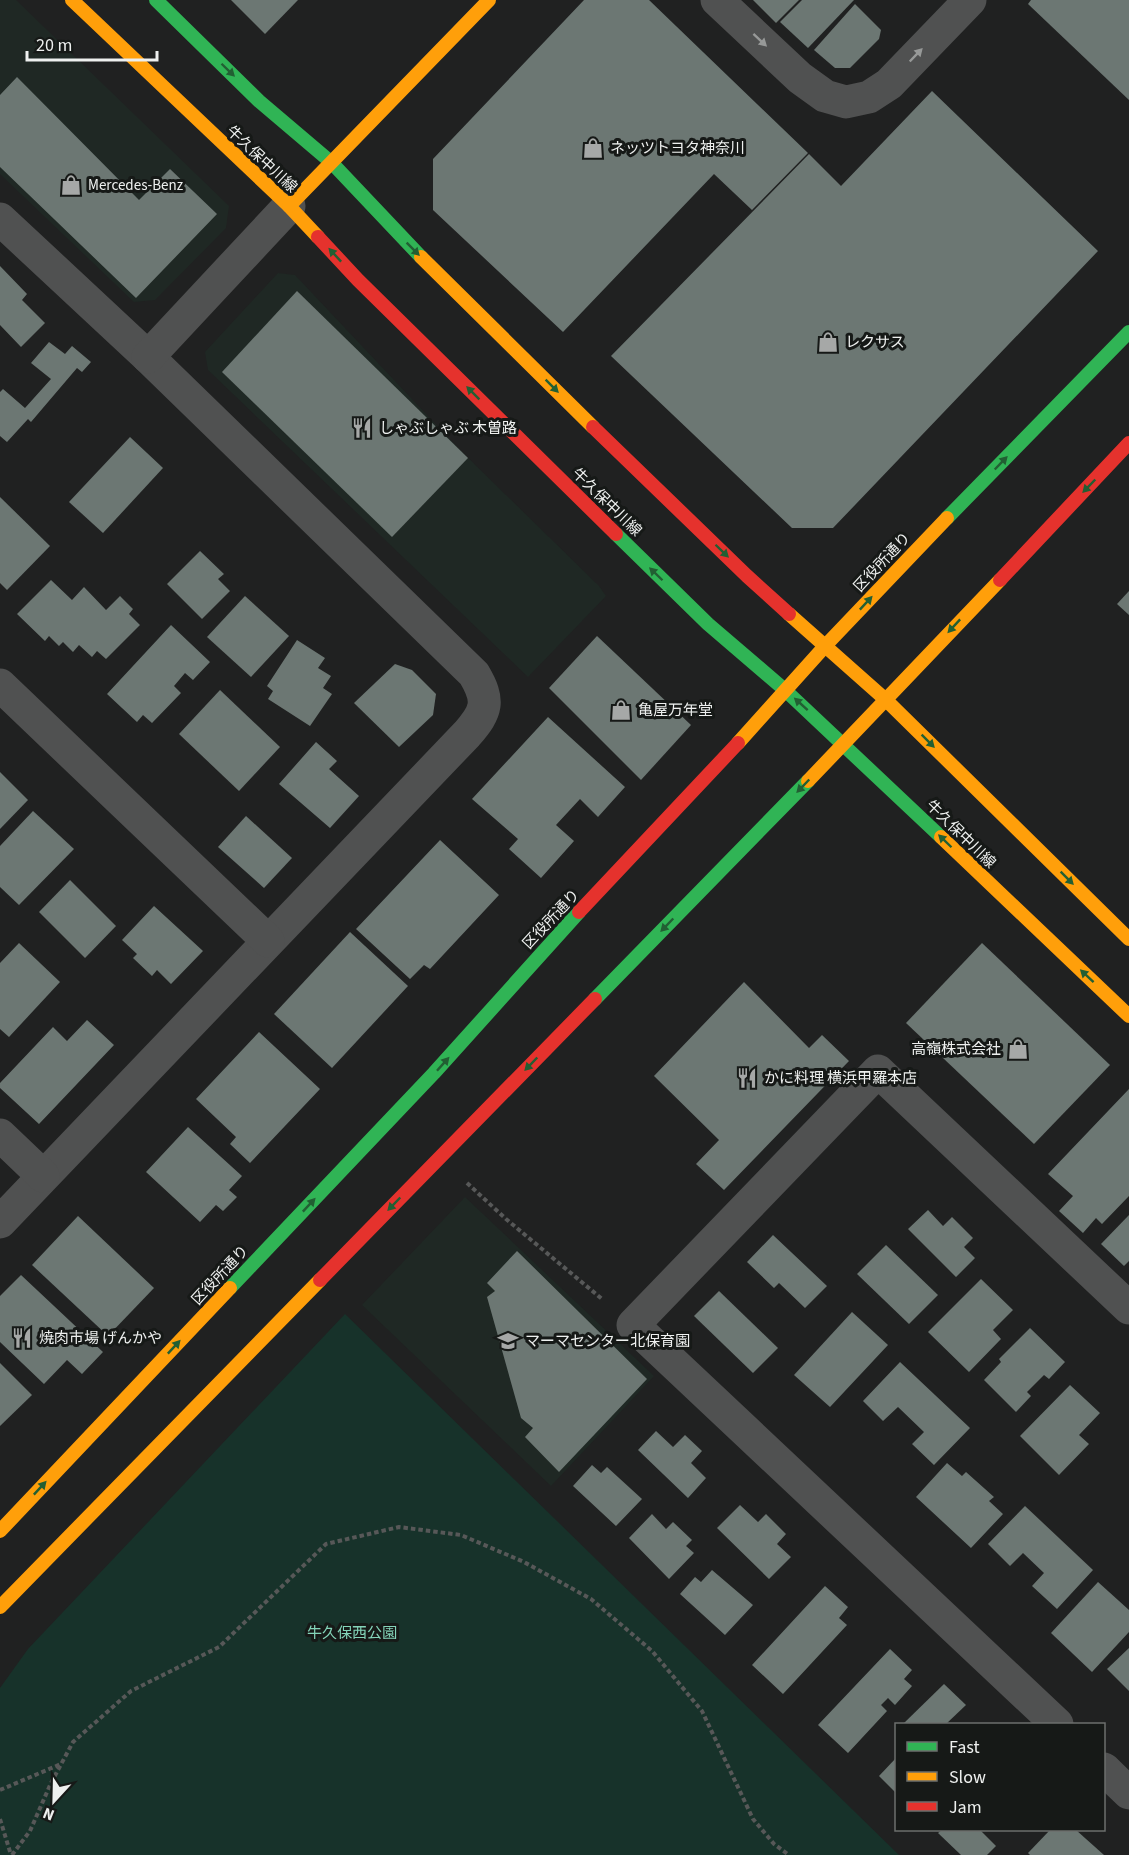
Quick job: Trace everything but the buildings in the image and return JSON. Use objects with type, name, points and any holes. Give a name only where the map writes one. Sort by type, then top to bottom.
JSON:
[{"type":"street","name":"牛久保中川線","points":[[72,0],[289,206],[375,297],[708,624],[844,744],[1129,1016]]},
{"type":"street","points":[[156,0],[260,101],[332,163],[402,238],[604,439],[747,576],[886,700],[1129,939]]},
{"type":"street","points":[[148,357],[289,206],[489,0]]},
{"type":"street","points":[[717,0],[800,78],[825,96],[846,102],[869,97],[889,84],[969,0]]},
{"type":"street","points":[[0,219],[148,357],[474,674],[483,690],[484,706],[478,721],[467,734],[0,1222]]},
{"type":"street","name":"区役所通り","points":[[0,1531],[434,1074],[552,940],[728,754],[826,645],[1129,332]]},
{"type":"street","points":[[0,1607],[844,744],[1129,443]]},
{"type":"street","points":[[0,685],[268,941]]},
{"type":"street","points":[[1055,1723],[633,1325],[878,1071],[1129,1308]]},
{"type":"street","points":[[0,1135],[43,1176]]},
{"type":"street","points":[[1105,1770],[1129,1793]]},
{"type":"path","points":[[464,1180],[506,1219],[633,1325]]},
{"type":"path","points":[[11,1855],[30,1831],[73,1742],[131,1691],[219,1647],[326,1544],[399,1527],[461,1535],[524,1562],[591,1599],[652,1651],[702,1711],[753,1819],[774,1844],[789,1855]]},
{"type":"path","points":[[0,1790],[62,1764]]},
{"type":"path","points":[[0,1819],[11,1855]]},
{"type":"shaded area","points":[[0,0],[16,0],[229,206],[226,228],[155,300],[134,302],[0,174]]},
{"type":"shaded area","points":[[278,273],[295,275],[459,449],[599,586],[606,596],[528,677],[208,370],[205,352]]},
{"type":"shaded area","name":"マーマセンター北保育園","points":[[465,1197],[654,1376],[551,1486],[362,1305]]},
{"type":"green space","name":"牛久保西公園","points":[[345,1314],[899,1855],[0,1855],[0,1688],[28,1649]]},
{"type":"traffic: fast","points":[[156,0],[259,101],[332,163],[421,257]]},
{"type":"traffic: fast","points":[[947,518],[1129,332]]},
{"type":"traffic: fast","points":[[616,534],[708,624],[785,690],[941,837]]},
{"type":"traffic: fast","points":[[595,999],[808,781]]},
{"type":"traffic: fast","points":[[230,1288],[434,1073],[579,912]]},
{"type":"traffic: slow","points":[[72,0],[289,206],[318,237]]},
{"type":"traffic: slow","points":[[289,206],[489,0]]},
{"type":"traffic: slow","points":[[421,257],[593,427]]},
{"type":"traffic: slow","points":[[738,743],[826,645],[947,518]]},
{"type":"traffic: slow","points":[[808,781],[1000,580]]},
{"type":"traffic: slow","points":[[789,614],[886,700],[1129,939]]},
{"type":"traffic: slow","points":[[941,837],[1129,1016]]},
{"type":"traffic: slow","points":[[0,1607],[320,1280]]},
{"type":"traffic: slow","points":[[0,1531],[230,1288]]},
{"type":"traffic: jam","points":[[318,237],[358,280],[616,534]]},
{"type":"traffic: jam","points":[[593,427],[789,614]]},
{"type":"traffic: jam","points":[[1000,580],[1129,443]]},
{"type":"traffic: jam","points":[[579,912],[738,743]]},
{"type":"traffic: jam","points":[[320,1280],[595,999]]},
{"type":"place","name":"ネッツトヨタ神奈川","points":[[593,148]]},
{"type":"place","name":"Mercedes-Benz","points":[[71,185]]},
{"type":"place","name":"レクサス","points":[[828,342]]},
{"type":"place","name":"しゃぶしゃぶ 木曽路","points":[[362,428]]},
{"type":"place","name":"亀屋万年堂","points":[[621,710]]},
{"type":"place","name":"高嶺株式会社","points":[[1018,1049]]},
{"type":"place","name":"かに料理 横浜甲羅本店","points":[[747,1078]]},
{"type":"place","name":"焼肉市場 げんかや","points":[[22,1338]]},
{"type":"place","name":"マーマセンター北保育園","points":[[508,1341]]}]
